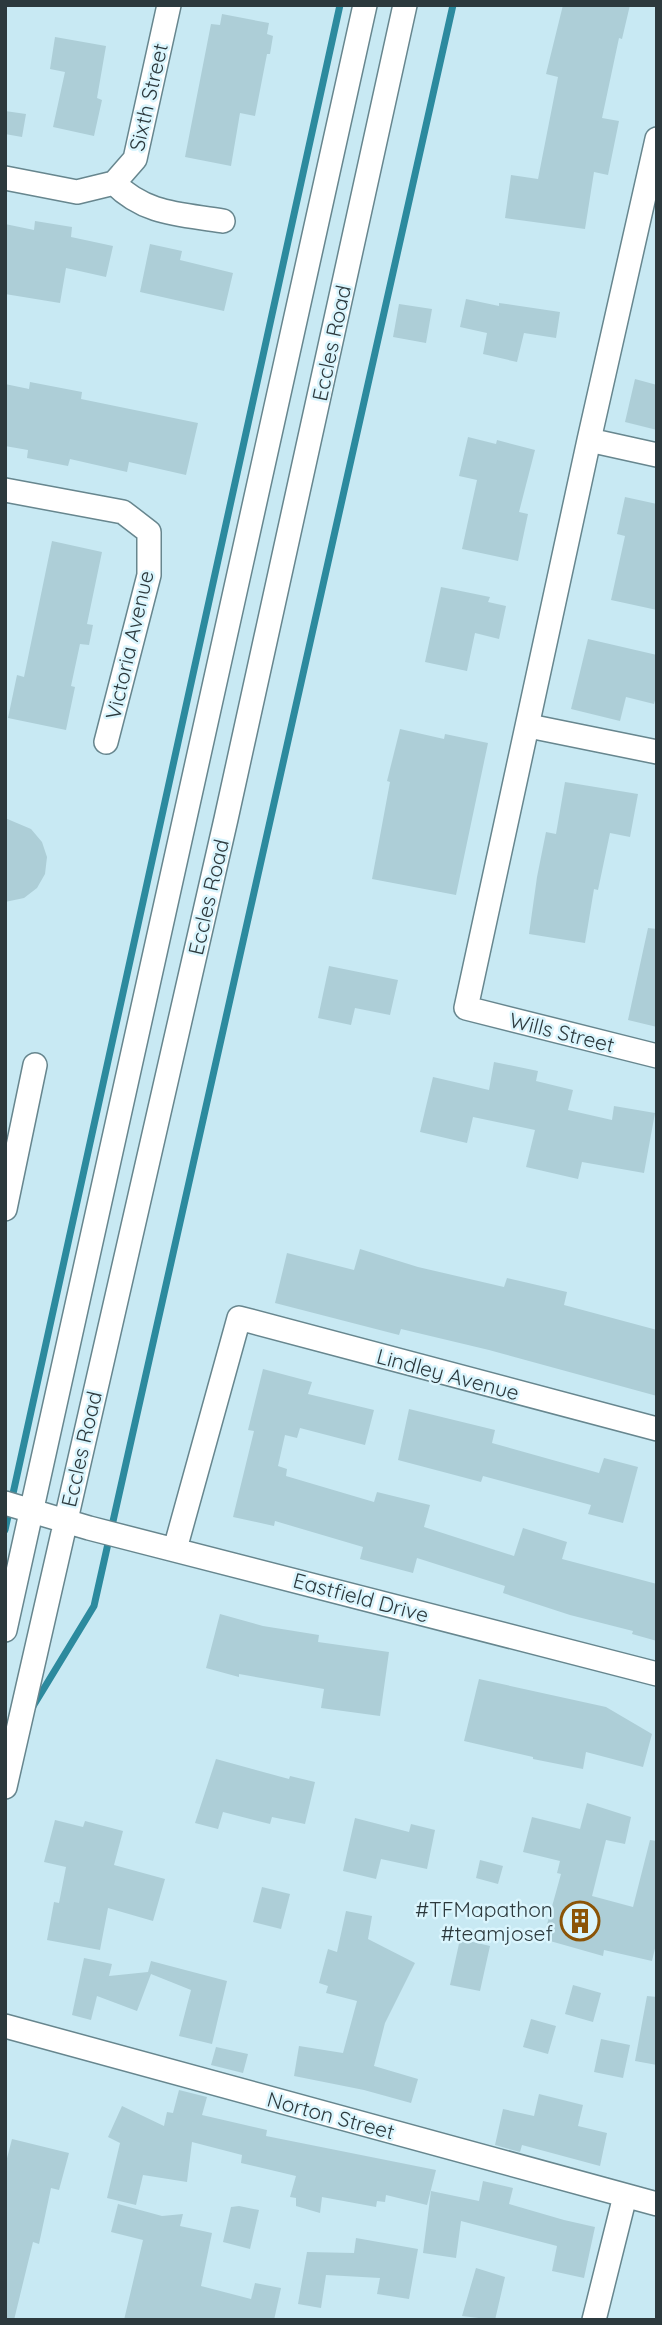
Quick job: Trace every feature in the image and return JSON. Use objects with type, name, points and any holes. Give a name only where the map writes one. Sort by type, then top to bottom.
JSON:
[{"type":"street","name":"Sixth Street","points":[[114,183],[135,159],[169,5]]},
{"type":"street","name":"Eccles Road","points":[[5,1630],[18,1507],[365,5]]},
{"type":"street","name":"Eccles Road","points":[[5,1787],[226,820],[405,5]]},
{"type":"street","points":[[657,139],[589,440],[529,726],[657,752]]},
{"type":"street","points":[[5,178],[77,192],[114,183],[132,199],[153,210],[223,221]]},
{"type":"street","points":[[589,440],[657,455]]},
{"type":"street","name":"Victoria Avenue","points":[[5,490],[123,512],[149,532],[149,575],[106,742]]},
{"type":"street","name":"Wills Street","points":[[529,726],[466,1009],[657,1056]]},
{"type":"street","points":[[5,1209],[35,1065]]},
{"type":"street","name":"Lindley Avenue","points":[[175,1549],[239,1318],[657,1429]]},
{"type":"street","name":"Eastfield Drive","points":[[18,1507],[89,1528],[657,1674]]},
{"type":"street","name":"Norton Street","points":[[5,2026],[657,2204]]},
{"type":"street","points":[[594,2320],[625,2196]]},
{"type":"building","points":[[563,5],[630,5],[622,39],[619,38],[602,118],[619,121],[608,175],[594,172],[585,229],[505,218],[511,175],[538,179],[558,77],[546,74]]},
{"type":"building","points":[[222,14],[269,23],[267,34],[273,36],[255,116],[240,113],[231,166],[185,157],[211,24],[220,25]]},
{"type":"building","points":[[55,37],[106,46],[97,98],[102,100],[94,136],[53,127],[65,72],[50,69]]},
{"type":"building","points":[[5,111],[26,114],[22,137],[5,134]]},
{"type":"building","points":[[35,221],[72,227],[71,237],[113,246],[106,277],[66,268],[60,303],[5,294],[5,224],[34,230]]},
{"type":"building","points":[[150,244],[182,251],[180,260],[233,273],[224,311],[140,292]]},
{"type":"building","points":[[466,299],[499,306],[499,303],[560,312],[556,338],[524,333],[517,362],[483,354],[487,333],[460,327]]},
{"type":"building","points":[[399,304],[432,309],[426,343],[393,337]]},
{"type":"building","points":[[635,379],[657,385],[657,430],[625,422]]},
{"type":"building","points":[[30,382],[82,392],[81,399],[198,423],[186,475],[129,462],[127,472],[70,459],[68,466],[27,458],[28,450],[5,446],[5,384],[29,389]]},
{"type":"building","points":[[468,437],[496,444],[497,440],[535,450],[519,512],[528,514],[518,561],[462,549],[477,480],[459,476]]},
{"type":"building","points":[[625,497],[657,504],[657,610],[611,600],[625,536],[617,534]]},
{"type":"building","points":[[52,541],[102,552],[87,624],[93,625],[89,645],[80,644],[71,686],[75,687],[66,730],[8,718],[17,675],[24,677]]},
{"type":"building","points":[[441,587],[490,597],[488,602],[506,606],[499,639],[475,633],[467,671],[425,662]]},
{"type":"building","points":[[588,639],[657,655],[657,693],[654,704],[626,697],[620,721],[571,709]]},
{"type":"building","points":[[400,729],[444,739],[445,734],[488,743],[456,895],[372,879],[390,782],[387,781]]},
{"type":"building","points":[[565,782],[638,794],[630,837],[610,833],[598,890],[594,889],[585,943],[529,934],[546,832],[556,834]]},
{"type":"building","points":[[5,818],[31,829],[42,842],[47,857],[45,874],[37,888],[24,898],[5,902]]},
{"type":"building","points":[[648,928],[657,929],[657,1027],[628,1020]]},
{"type":"building","points":[[329,966],[398,980],[390,1015],[355,1008],[351,1025],[318,1018]]},
{"type":"building","points":[[494,1062],[538,1071],[536,1081],[573,1090],[568,1110],[612,1120],[614,1106],[655,1113],[644,1173],[582,1162],[578,1179],[526,1167],[535,1130],[473,1117],[467,1143],[420,1132],[433,1077],[489,1090]]},
{"type":"building","points":[[360,1249],[418,1267],[504,1287],[507,1278],[567,1292],[564,1305],[657,1330],[657,1396],[489,1350],[401,1329],[399,1335],[275,1303],[287,1253],[354,1270]]},
{"type":"building","points":[[263,1369],[312,1382],[308,1394],[374,1410],[365,1445],[300,1428],[297,1438],[285,1435],[278,1466],[287,1469],[286,1476],[374,1502],[377,1492],[430,1505],[424,1527],[514,1556],[523,1528],[567,1542],[562,1559],[657,1584],[657,1641],[632,1634],[633,1631],[570,1615],[503,1593],[505,1586],[417,1558],[413,1573],[360,1559],[363,1547],[275,1521],[274,1526],[233,1517],[254,1431],[248,1430]]},
{"type":"building","points":[[409,1409],[495,1430],[492,1443],[599,1473],[604,1458],[638,1467],[623,1523],[588,1514],[591,1505],[483,1476],[481,1482],[398,1460]]},
{"type":"building","points":[[220,1614],[263,1626],[319,1635],[318,1642],[389,1652],[380,1716],[321,1708],[324,1689],[239,1674],[239,1677],[206,1668]]},
{"type":"building","points":[[479,1679],[606,1707],[652,1734],[643,1767],[586,1752],[583,1769],[464,1741]]},
{"type":"building","points":[[216,1759],[289,1779],[290,1776],[315,1782],[305,1824],[272,1817],[270,1824],[223,1812],[218,1829],[195,1823]]},
{"type":"building","points":[[587,1803],[631,1817],[625,1844],[606,1840],[592,1896],[633,1907],[650,1840],[657,1841],[657,1940],[652,1961],[604,1950],[603,1956],[543,1939],[561,1874],[557,1873],[560,1861],[523,1852],[532,1817],[580,1829]]},
{"type":"building","points":[[355,1818],[409,1832],[411,1824],[435,1830],[427,1869],[381,1859],[376,1879],[343,1871]]},
{"type":"building","points":[[55,1820],[83,1827],[85,1821],[123,1831],[114,1865],[165,1879],[153,1921],[108,1908],[100,1950],[47,1940],[54,1902],[59,1903],[66,1867],[44,1862]]},
{"type":"building","points":[[480,1860],[503,1866],[498,1884],[476,1878]]},
{"type":"building","points":[[262,1887],[290,1894],[281,1929],[253,1922]]},
{"type":"building","points":[[346,1911],[372,1916],[368,1939],[415,1963],[385,2023],[374,2066],[418,2079],[411,2103],[294,2076],[299,2046],[343,2053],[357,2001],[326,1993],[328,1986],[319,1983],[328,1949],[337,1952]]},
{"type":"building","points":[[460,1939],[490,1946],[480,1991],[450,1985]]},
{"type":"building","points":[[84,1958],[112,1964],[109,1976],[148,1972],[151,1961],[227,1981],[212,2044],[179,2036],[191,1990],[151,1974],[137,2011],[97,1996],[91,2020],[72,2015]]},
{"type":"building","points":[[573,1985],[601,1993],[593,2022],[565,2014]]},
{"type":"building","points":[[647,1996],[657,1997],[657,2065],[635,2061]]},
{"type":"building","points":[[531,2019],[556,2026],[548,2054],[523,2047]]},
{"type":"building","points":[[601,2039],[630,2045],[623,2078],[594,2072]]},
{"type":"building","points":[[216,2047],[248,2054],[243,2073],[211,2065]]},
{"type":"building","points":[[179,2090],[207,2097],[202,2115],[267,2130],[266,2136],[436,2170],[427,2205],[386,2195],[385,2202],[377,2201],[376,2207],[322,2197],[320,2213],[296,2206],[296,2198],[290,2197],[296,2176],[241,2163],[242,2155],[192,2142],[187,2182],[143,2175],[136,2205],[107,2198],[120,2143],[108,2137],[122,2106],[164,2126],[167,2112],[173,2113]]},
{"type":"building","points":[[539,2094],[583,2105],[578,2126],[607,2133],[600,2166],[522,2145],[520,2152],[495,2145],[503,2109],[534,2116]]},
{"type":"building","points":[[12,2139],[69,2153],[59,2190],[51,2188],[39,2244],[33,2242],[14,2320],[5,2320],[5,2166]]},
{"type":"building","points":[[483,2181],[513,2188],[509,2204],[595,2227],[584,2278],[552,2271],[557,2246],[461,2221],[456,2258],[423,2253],[431,2191],[479,2201]]},
{"type":"building","points":[[118,2204],[162,2216],[183,2214],[180,2226],[212,2233],[201,2286],[251,2299],[255,2283],[281,2288],[274,2320],[124,2320],[143,2240],[111,2232]]},
{"type":"building","points":[[231,2207],[259,2210],[250,2249],[223,2242]]},
{"type":"building","points":[[356,2238],[418,2249],[409,2299],[377,2294],[380,2278],[326,2275],[321,2308],[298,2304],[307,2252],[354,2253]]},
{"type":"building","points":[[476,2268],[505,2277],[495,2320],[462,2316]]},
{"type":"waterway","points":[[5,1530],[340,5]]},
{"type":"waterway","points":[[32,1708],[94,1606],[453,5]]},
{"type":"place","name":"#TFMapathon #teamjosef","points":[[580,1921]]}]
